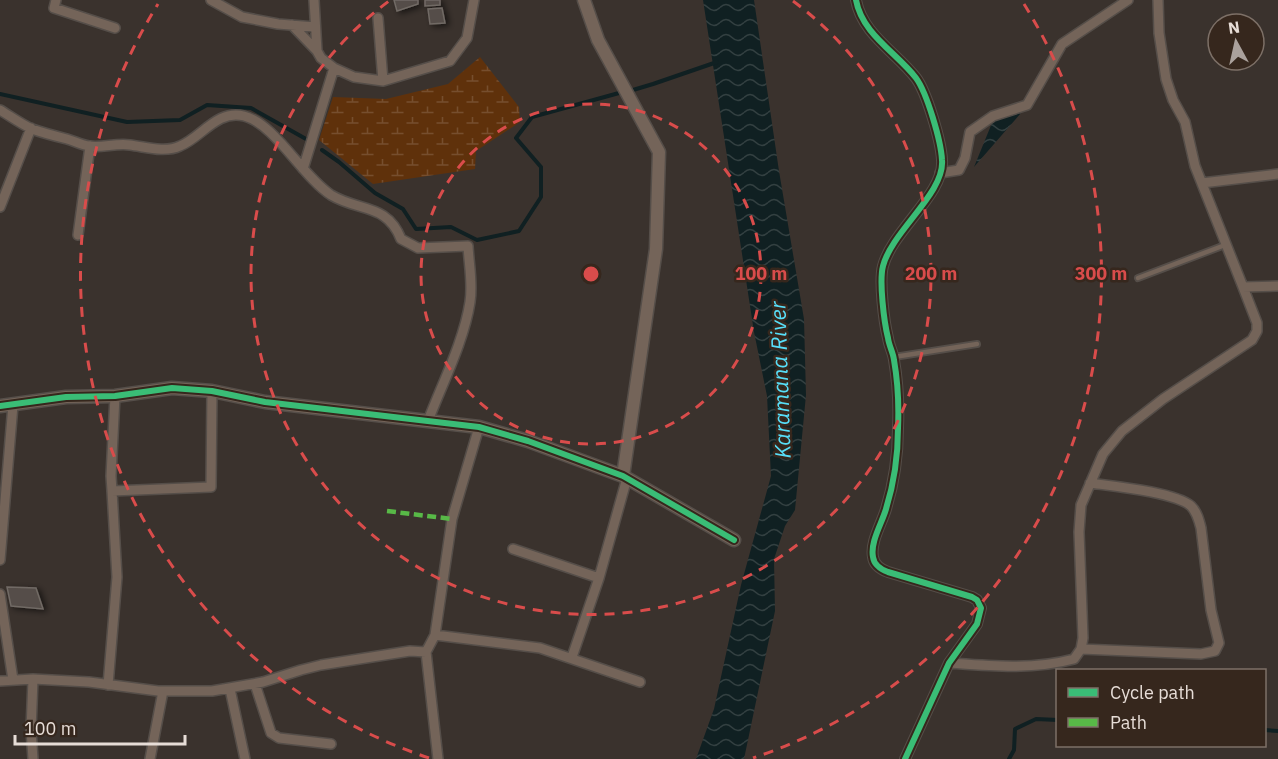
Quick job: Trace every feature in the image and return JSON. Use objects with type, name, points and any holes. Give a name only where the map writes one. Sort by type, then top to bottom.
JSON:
[{"type":"street","points":[[56,0],[54,8],[115,28]]},
{"type":"street","points":[[210,0],[242,17],[315,27]]},
{"type":"street","points":[[314,0],[317,51]]},
{"type":"street","points":[[292,25],[321,58],[334,68],[354,78],[383,81],[450,61],[467,38],[474,0]]},
{"type":"street","points":[[572,657],[599,578],[625,477],[656,249],[659,152],[598,40],[584,0]]},
{"type":"street","points":[[856,0],[857,7],[872,33],[918,81],[937,134],[943,162],[932,192],[901,230],[886,254],[882,269],[888,339],[894,357],[898,392],[898,433],[896,461],[887,508],[873,547],[873,556],[877,566],[888,572],[972,597],[980,604],[980,617],[977,624],[949,663],[905,759]]},
{"type":"street","points":[[940,173],[959,170],[965,158],[970,132],[993,116],[1027,105],[1062,44],[1128,0]]},
{"type":"street","points":[[949,663],[1002,667],[1055,664],[1074,659],[1081,649],[1081,505],[1103,454],[1122,431],[1163,399],[1252,340],[1257,331],[1257,323],[1195,166],[1185,122],[1173,100],[1166,79],[1159,33],[1158,0]]},
{"type":"street","points":[[378,18],[383,81]]},
{"type":"street","points":[[303,170],[334,68]]},
{"type":"street","points":[[0,110],[31,128],[90,146],[127,144],[169,149],[181,146],[210,124],[236,115],[254,120],[268,130],[317,185],[335,196],[383,215],[397,228],[401,239],[418,248],[468,246],[470,303],[458,344],[428,421]]},
{"type":"street","points":[[0,207],[31,128]]},
{"type":"street","points":[[78,235],[90,146]]},
{"type":"street","points":[[1202,183],[1278,174]]},
{"type":"street","points":[[1243,287],[1278,286]]},
{"type":"street","points":[[0,406],[66,397],[114,396],[172,388],[212,391],[265,402],[479,427],[528,441],[625,477],[734,540]]},
{"type":"street","points":[[112,491],[211,487],[212,391]]},
{"type":"street","points":[[108,685],[117,577],[111,476],[114,396]]},
{"type":"street","points":[[0,560],[13,405]]},
{"type":"street","points":[[438,759],[426,652],[435,635],[452,519],[479,427]]},
{"type":"street","points":[[1081,649],[1201,654],[1215,651],[1219,643],[1211,610],[1199,518],[1190,505],[1160,495],[1090,483]]},
{"type":"street","points":[[513,549],[599,578]]},
{"type":"street","points":[[0,594],[14,680]]},
{"type":"street","points":[[435,635],[540,648],[640,682]]},
{"type":"street","points":[[0,681],[33,679],[163,691],[212,691],[255,684],[321,665],[410,651],[426,652]]},
{"type":"street","points":[[33,679],[31,730],[33,759]]},
{"type":"street","points":[[255,684],[271,734],[279,738],[331,744]]},
{"type":"street","points":[[230,689],[245,759]]},
{"type":"street","points":[[150,759],[163,691]]},
{"type":"lane","points":[[1138,278],[1227,244]]},
{"type":"lane","points":[[894,357],[977,344]]},
{"type":"green space","points":[[480,57],[519,107],[520,122],[476,151],[475,169],[373,184],[319,140],[333,97],[386,99],[448,84]]},
{"type":"water","name":"Karamana River","points":[[703,0],[754,0],[804,319],[806,395],[795,510],[785,526],[774,559],[775,611],[744,759],[696,759],[714,709],[741,585],[771,476],[767,396],[754,332]]},
{"type":"water","points":[[1021,113],[974,167],[994,118]]},
{"type":"building","points":[[394,0],[418,0],[418,4],[397,11]]},
{"type":"building","points":[[425,0],[440,0],[440,5],[425,6]]},
{"type":"building","points":[[442,8],[445,23],[430,24],[428,9]]},
{"type":"building","points":[[7,587],[36,588],[43,609],[11,606]]},
{"type":"waterway","points":[[633,90],[717,62]]},
{"type":"waterway","points":[[322,150],[375,193],[403,209],[416,229],[451,227],[477,240],[519,231],[541,197],[541,167],[516,138],[532,117],[619,93]]},
{"type":"waterway","points":[[0,94],[127,122],[180,120],[207,105],[251,108],[306,139]]},
{"type":"waterway","points":[[1009,759],[1014,750],[1015,729],[1036,719],[1056,720]]},
{"type":"waterway","points":[[1266,730],[1278,731]]},
{"type":"marked path","points":[[387,511],[452,519]]},
{"type":"cycle path","points":[[856,0],[865,23],[916,78],[925,94],[939,141],[942,160],[941,173],[935,186],[896,239],[883,266],[884,312],[897,386],[898,438],[891,489],[875,539],[873,557],[876,564],[885,571],[972,597],[977,600],[981,608],[977,624],[949,663],[905,759]]},
{"type":"cycle path","points":[[0,406],[66,397],[115,396],[172,388],[212,391],[265,402],[479,427],[528,441],[623,476],[734,540]]}]
